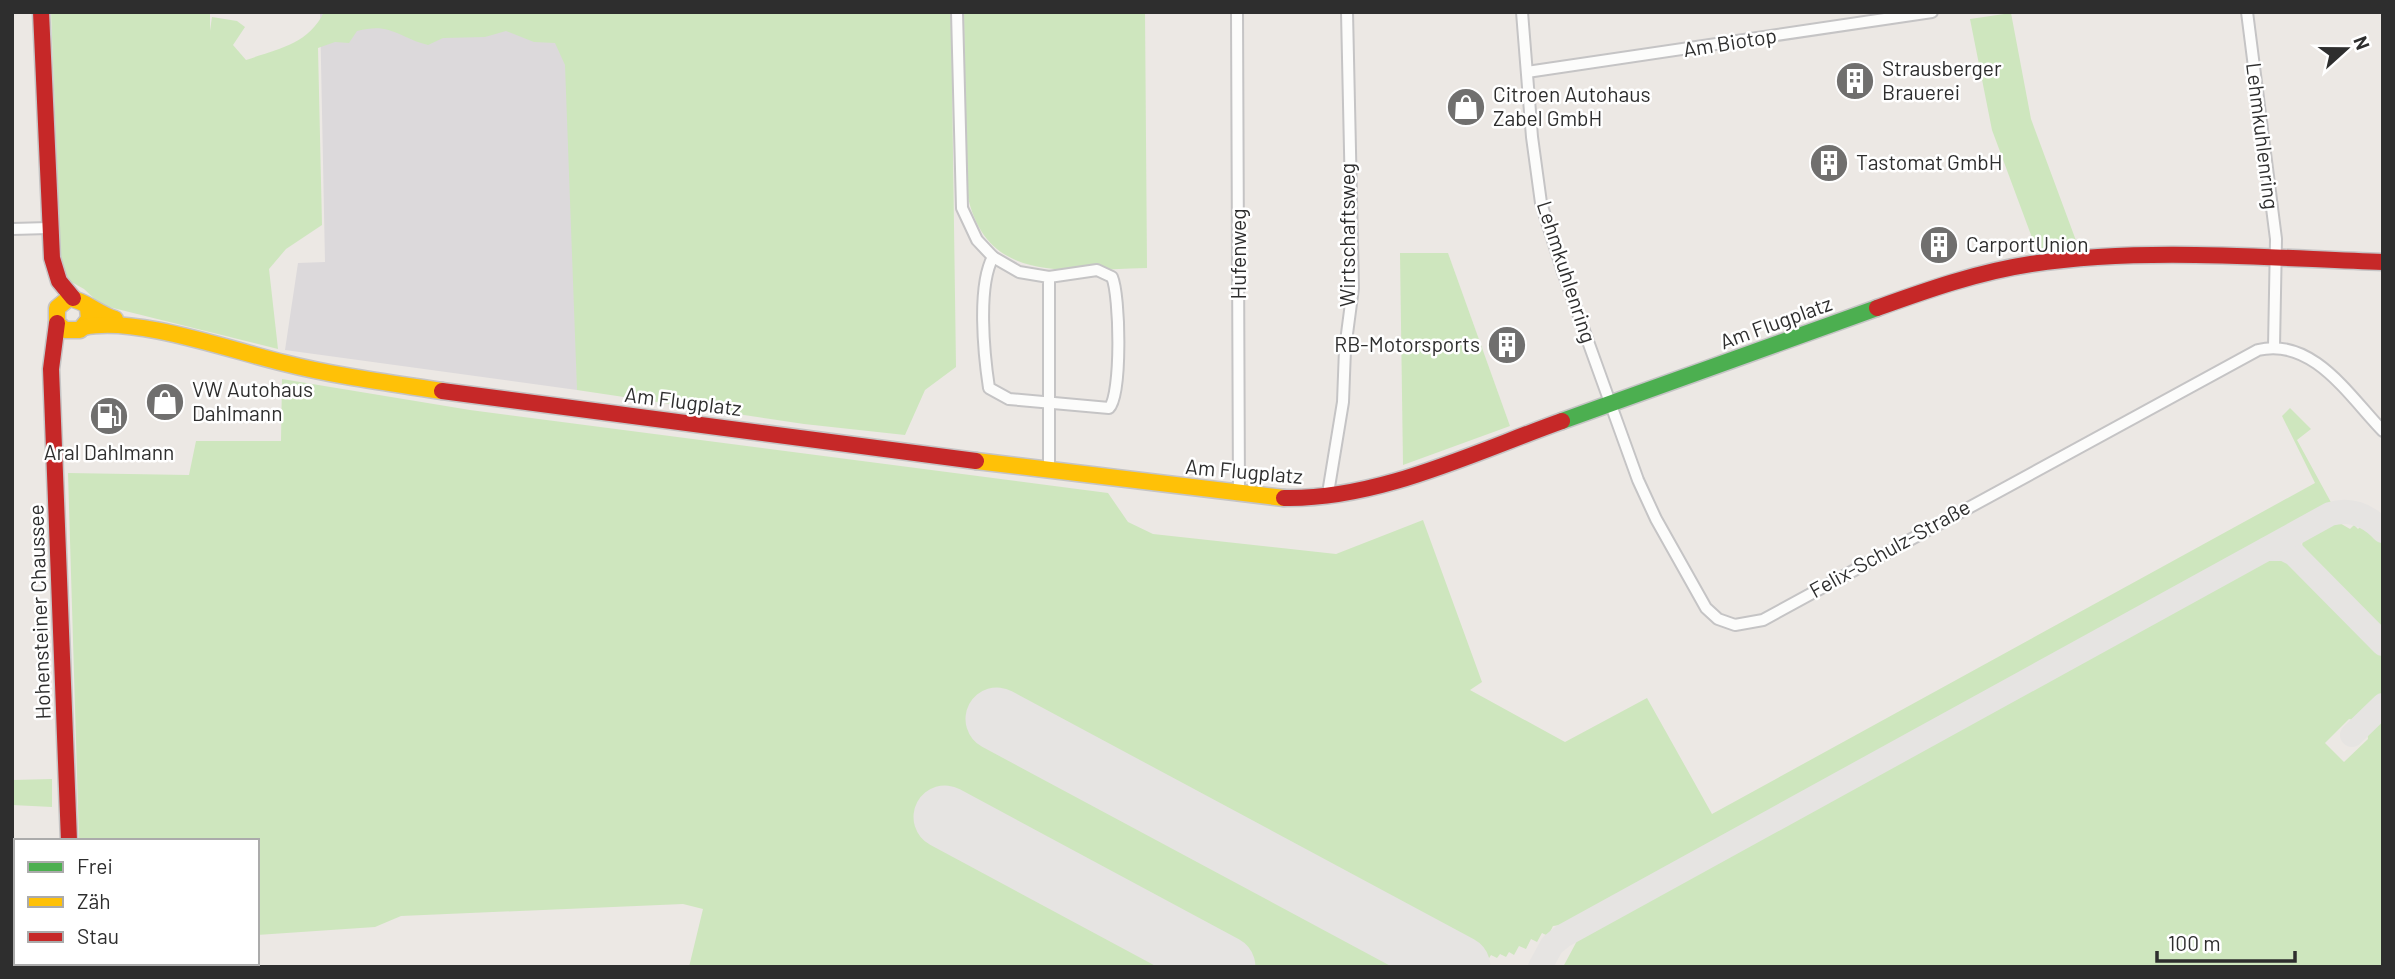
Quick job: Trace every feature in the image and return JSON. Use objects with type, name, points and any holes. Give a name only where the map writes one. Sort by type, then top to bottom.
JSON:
[{"type":"street","name":"Hohensteiner Chaussee","points":[[41,12],[48,266],[57,315],[51,369],[69,839]]},
{"type":"street","points":[[957,12],[961,200],[968,224],[993,257],[1019,272],[1049,277],[1097,270],[1112,277],[1116,292],[1117,377],[1116,394],[1108,408],[1009,398],[989,388],[985,290],[986,269],[993,257]]},
{"type":"street","name":"Hufenweg","points":[[1237,12],[1239,495]]},
{"type":"street","name":"Wirtschaftsweg","points":[[1330,497],[1329,487],[1343,402],[1345,349],[1353,288],[1347,12]]},
{"type":"street","name":"Lehmkuhlenring","points":[[1522,12],[1541,203],[1611,404]]},
{"type":"street","name":"Am Biotop","points":[[1527,72],[1932,12]]},
{"type":"street","name":"Lehmkuhlenring","points":[[2246,12],[2277,260],[2274,347]]},
{"type":"street","name":"Hohensteiner Chaussee","points":[[49,228],[54,268],[63,289],[73,298]]},
{"type":"street","points":[[12,229],[49,228]]},
{"type":"street","name":"Am Flugplatz","points":[[88,308],[98,314],[160,332],[287,364],[442,391],[1282,499],[1330,497],[1374,488],[1924,292],[1996,271],[2046,262],[2108,257],[2383,262]]},
{"type":"street","points":[[1049,277],[1049,470]]},
{"type":"street","points":[[64,300],[80,300],[88,308],[89,318],[79,330],[65,330],[57,315],[64,300]]},
{"type":"street","name":"Am Flugplatz","points":[[79,330],[98,324],[160,332]]},
{"type":"street","name":"Hohensteiner Chaussee","points":[[53,383],[61,350],[79,330]]},
{"type":"street","points":[[2274,347],[2297,351],[2316,362],[2383,431]]},
{"type":"street","name":"Felix-Schulz-Straße","points":[[1611,404],[1646,499],[1700,598],[1718,619],[1742,625],[1762,620],[2242,356],[2274,347]]},
{"type":"shaded area","points":[[320,12],[574,12],[577,390],[285,350],[298,263],[325,262]]},
{"type":"green space","points":[[51,12],[210,12],[210,31],[212,17],[237,21],[245,27],[233,45],[246,60],[300,39],[324,12],[951,12],[956,367],[925,390],[905,435],[804,424],[577,390],[565,65],[555,43],[534,42],[506,31],[485,37],[443,38],[428,45],[378,28],[357,31],[349,43],[335,42],[318,48],[322,225],[286,249],[269,269],[278,349],[101,305],[84,289],[66,279],[62,281],[51,167],[57,166]]},
{"type":"green space","points":[[964,12],[1145,12],[1147,268],[1088,270],[1033,266],[1010,257],[990,242],[975,220],[966,187]]},
{"type":"green space","points":[[2011,13],[2031,119],[2078,246],[2037,251],[1992,130],[1970,19]]},
{"type":"green space","points":[[1400,253],[1448,253],[1510,426],[1403,465]]},
{"type":"green space","points":[[282,379],[470,410],[1108,493],[1128,522],[1153,534],[1336,554],[1423,520],[1482,682],[1470,690],[1565,742],[1647,698],[1712,814],[2315,483],[2282,416],[2290,408],[2311,429],[2297,440],[2333,506],[1562,929],[1560,925],[1553,926],[1548,936],[1542,933],[1537,942],[1531,939],[1526,949],[1519,946],[1514,955],[1509,952],[1506,957],[1500,954],[1497,958],[1491,955],[1488,960],[1070,736],[1075,726],[1012,693],[983,746],[1038,776],[1043,766],[1418,967],[689,967],[703,909],[683,904],[401,916],[375,927],[259,935],[259,839],[79,839],[68,473],[189,475],[196,441],[281,441]]},
{"type":"green space","points":[[2327,522],[2330,526],[2338,522],[2350,529],[2354,525],[2358,529],[2362,525],[2366,529],[2369,525],[2383,539],[2383,631],[2303,550],[2303,539],[2313,529]]},
{"type":"green space","points":[[2279,557],[2293,563],[2383,655],[2383,698],[2359,721],[2349,719],[2325,743],[2344,762],[2368,739],[2367,729],[2383,713],[2383,967],[1563,967],[1578,939],[1575,938],[2264,559]]},
{"type":"green space","points":[[52,779],[52,807],[12,805],[12,780]]},
{"type":"taxiway","points":[[1540,967],[1552,945],[1563,936],[2330,514],[2359,514],[2383,531]]},
{"type":"taxiway","points":[[2267,549],[2284,549],[2294,554],[2383,644]]},
{"type":"taxiway","points":[[2352,735],[2383,705]]},
{"type":"runway","points":[[997,719],[1459,967]]},
{"type":"runway","points":[[945,817],[1224,967]]},
{"type":"traffic: fast","points":[[1562,421],[1877,308]]},
{"type":"traffic: slow","points":[[88,308],[89,319],[80,330],[65,330],[57,323],[57,308],[69,298],[115,319]]},
{"type":"traffic: slow","points":[[84,327],[130,326],[156,330],[303,368],[442,391]]},
{"type":"traffic: slow","points":[[976,461],[1284,498]]},
{"type":"traffic: jam","points":[[41,12],[52,258],[59,281],[73,298]]},
{"type":"traffic: jam","points":[[1877,308],[1992,272],[2075,259],[2207,255],[2383,262]]},
{"type":"traffic: jam","points":[[57,323],[51,369],[69,839]]},
{"type":"traffic: jam","points":[[442,391],[976,461]]},
{"type":"traffic: jam","points":[[1284,498],[1319,497],[1390,483],[1461,460],[1562,421]]},
{"type":"place","name":"Strausberger Brauerei","points":[[1855,81]]},
{"type":"place","name":"Citroen Autohaus Zabel GmbH","points":[[1466,107]]},
{"type":"place","name":"Tastomat GmbH","points":[[1829,163]]},
{"type":"place","name":"CarportUnion","points":[[1939,245]]},
{"type":"place","name":"RB-Motorsports","points":[[1507,345]]},
{"type":"place","name":"VW Autohaus Dahlmann","points":[[165,402]]},
{"type":"place","name":"Aral Dahlmann","points":[[109,416]]}]
